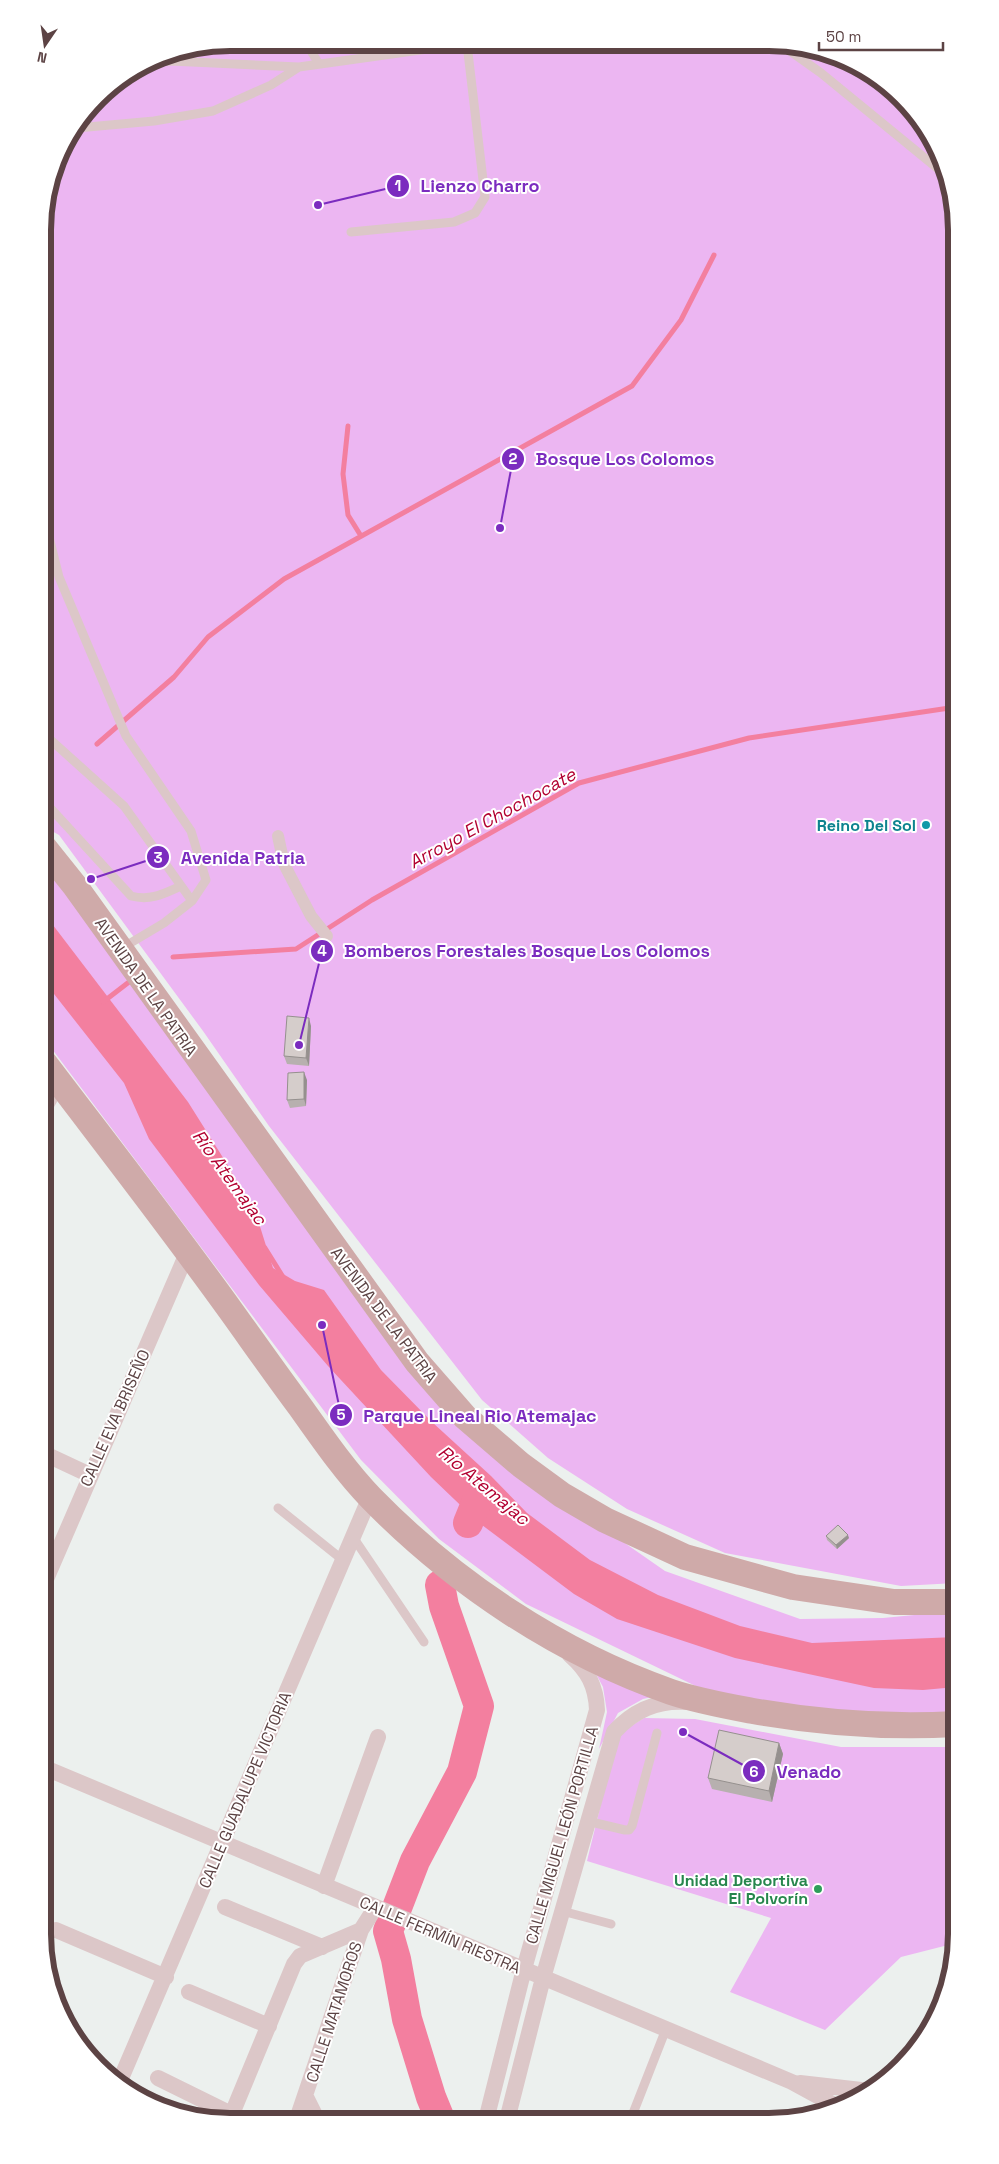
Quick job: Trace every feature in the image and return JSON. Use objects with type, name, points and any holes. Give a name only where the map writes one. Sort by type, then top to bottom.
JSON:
[{"type":"main road","name":"AVENIDA DE LA PATRIA","points":[[51,856],[75,886],[417,1362],[465,1417],[521,1465],[570,1500],[605,1520],[685,1558],[793,1587],[894,1602],[948,1602]]},
{"type":"main road","points":[[51,1072],[188,1251],[331,1450],[370,1497],[435,1558],[490,1599],[595,1660],[672,1692],[716,1704],[802,1720],[857,1725],[948,1724]]},
{"type":"street","points":[[278,836],[284,864],[311,916],[327,936]]},
{"type":"street","points":[[51,1097],[59,1084]]},
{"type":"street","name":"CALLE EVA BRISEÑO","points":[[51,1567],[188,1251]]},
{"type":"street","points":[[51,1458],[90,1475]]},
{"type":"street","name":"CALLE GUADALUPE VICTORIA","points":[[122,2077],[166,1978],[370,1497]]},
{"type":"street","name":"CALLE MIGUEL LEÓN PORTILLA","points":[[488,2113],[524,1969],[597,1710],[596,1694],[591,1678],[580,1663],[539,1629]]},
{"type":"street","name":"CALLE MIGUEL LEÓN PORTILLA","points":[[509,2113],[543,1978],[606,1753],[614,1732],[626,1718],[642,1710],[680,1702],[716,1704]]},
{"type":"street","points":[[324,1886],[378,1737]]},
{"type":"street","points":[[587,1748],[606,1753]]},
{"type":"street","name":"CALLE FERMÍN RIESTRA","points":[[51,1771],[792,2082],[829,2102]]},
{"type":"street","points":[[225,1907],[322,1947]]},
{"type":"street","name":"CALLE MATAMOROS","points":[[299,2113],[361,1930],[375,1908]]},
{"type":"street","points":[[56,1930],[166,1978]]},
{"type":"street","points":[[158,2078],[225,2111],[231,2112],[234,2109],[294,1964],[300,1956],[361,1930]]},
{"type":"street","points":[[189,1992],[269,2026]]},
{"type":"street","points":[[495,2082],[516,2086]]},
{"type":"street","points":[[792,2082],[857,2090]]},
{"type":"street","points":[[306,2097],[314,2113]]},
{"type":"lane","points":[[311,51],[319,64]]},
{"type":"lane","points":[[173,61],[299,67],[413,51]]},
{"type":"lane","points":[[351,232],[454,222],[475,213],[485,197],[468,51]]},
{"type":"lane","points":[[793,53],[821,73],[935,166]]},
{"type":"lane","points":[[84,127],[154,121],[212,111],[271,85],[299,67]]},
{"type":"lane","points":[[51,545],[59,577],[126,736],[191,830],[206,880],[192,901],[164,923],[120,949]]},
{"type":"lane","points":[[51,740],[124,806],[192,901]]},
{"type":"lane","points":[[51,809],[131,896],[144,899],[161,895],[182,886]]},
{"type":"lane","points":[[278,1508],[344,1561]]},
{"type":"lane","points":[[353,1537],[424,1642]]},
{"type":"lane","points":[[587,1821],[625,1830],[632,1826],[658,1733]]},
{"type":"lane","points":[[562,1911],[612,1924]]},
{"type":"lane","points":[[633,2113],[666,2029]]},
{"type":"shaded area","points":[[231,51],[768,51],[815,57],[848,70],[878,88],[911,121],[929,151],[942,184],[948,231],[948,1583],[901,1586],[725,1553],[627,1509],[548,1458],[482,1400],[269,1126],[203,1031],[59,835],[51,830],[51,231],[57,184],[65,162],[75,141],[88,121],[112,96],[131,81],[162,65],[184,57]]},
{"type":"shaded area","points":[[51,868],[501,1457],[665,1571],[800,1619],[883,1618],[948,1612],[948,1717],[859,1720],[706,1691],[526,1604],[439,1539],[361,1460],[51,1048]]},
{"type":"shaded area","points":[[596,1674],[652,1697],[643,1699],[618,1713],[599,1749],[607,1712],[603,1687]]},
{"type":"shaded area","name":"Unidad Deportiva El Polvorín","points":[[644,1718],[695,1719],[841,1747],[948,1747],[947,1945],[901,1957],[825,2030],[730,1992],[771,1918],[587,1861],[618,1734]]},
{"type":"water","points":[[51,922],[188,1102],[227,1164],[257,1217],[273,1268],[295,1281],[324,1290],[381,1370],[527,1513],[590,1560],[658,1595],[740,1626],[812,1643],[948,1637],[948,1688],[923,1690],[874,1688],[735,1658],[617,1619],[574,1594],[478,1522],[431,1477],[328,1366],[259,1285],[149,1139],[124,1083],[51,990]]},
{"type":"building","points":[[287,1016],[309,1018],[306,1058],[284,1056]]},
{"type":"building","points":[[304,1072],[304,1099],[287,1100],[288,1073]]},
{"type":"building","points":[[838,1525],[848,1535],[836,1545],[826,1536]]},
{"type":"building","points":[[719,1730],[779,1743],[769,1791],[708,1778]]},
{"type":"waterway","points":[[97,744],[174,677],[208,637],[284,579],[632,386],[681,320],[714,255]]},
{"type":"waterway","points":[[348,426],[343,474],[348,515],[361,536]]},
{"type":"waterway","name":"Arroyo El Chochocate","points":[[173,957],[296,949],[372,900],[579,783],[749,738],[948,708]]},
{"type":"waterway","points":[[103,1002],[129,982]]},
{"type":"waterway","name":"Río Atemajac","points":[[265,1248],[283,1277]]},
{"type":"waterway","points":[[468,1523],[477,1501]]},
{"type":"waterway","points":[[438,2113],[407,2019],[396,1959],[388,1931],[415,1861],[462,1772],[479,1706],[444,1606],[440,1585]]},
{"type":"place","name":"Lienzo Charro","points":[[318,205]]},
{"type":"place","name":"Bosque Los Colomos","points":[[500,528]]},
{"type":"place","name":"Reino Del Sol","points":[[926,825]]},
{"type":"place","name":"Avenida Patria","points":[[91,879]]},
{"type":"place","name":"Bomberos Forestales Bosque Los Colomos","points":[[299,1045]]},
{"type":"place","name":"Parque Lineal Rio Atemajac","points":[[322,1325]]},
{"type":"place","name":"Venado","points":[[683,1732]]},
{"type":"place","name":"Unidad Deportiva El Polvorín","points":[[818,1889]]}]
